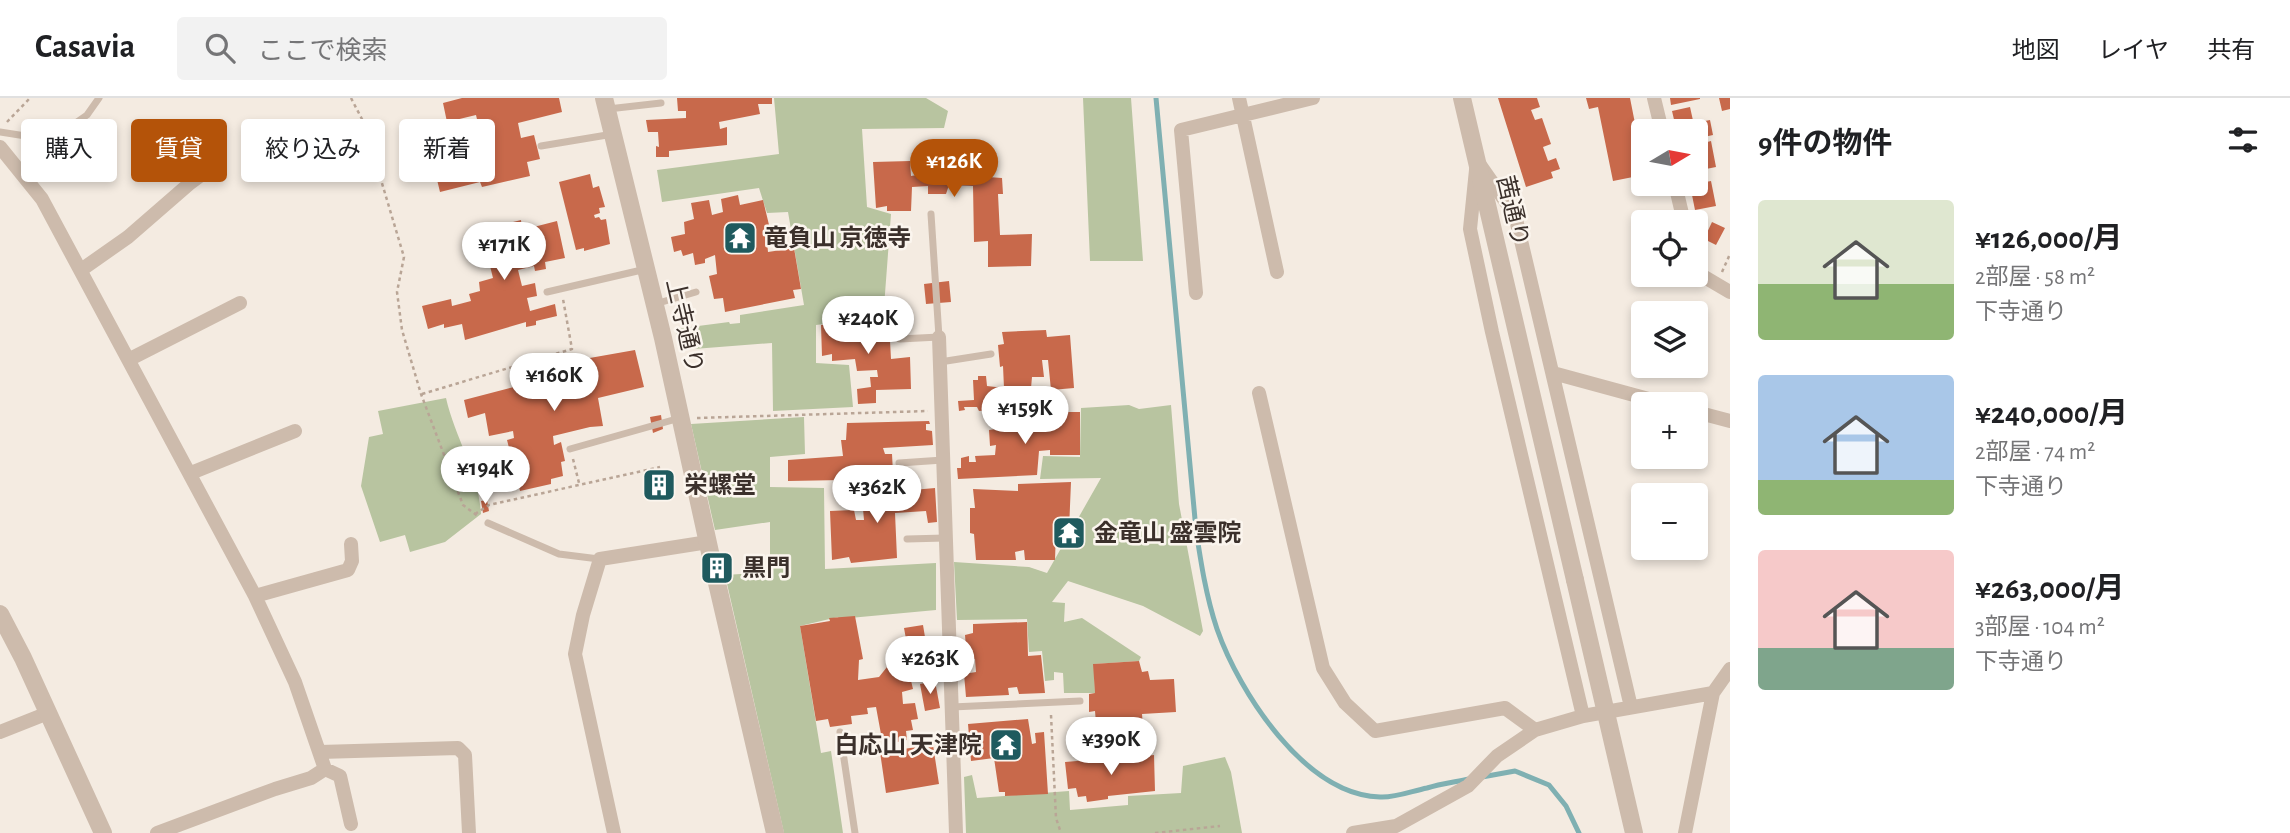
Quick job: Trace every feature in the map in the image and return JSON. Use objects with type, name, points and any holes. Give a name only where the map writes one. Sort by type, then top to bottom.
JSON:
[{"type":"street","points":[[1239,98],[1277,272]]},
{"type":"street","points":[[1196,293],[1181,130],[1313,98]]},
{"type":"street","name":"茜通り","points":[[1462,98],[1634,833]]},
{"type":"street","points":[[1654,98],[1659,119]]},
{"type":"street","name":"上寺通り","points":[[606,104],[655,304],[775,833]]},
{"type":"street","points":[[0,147],[42,199],[191,472],[255,596],[295,682],[325,769],[340,776],[351,824]]},
{"type":"street","points":[[1477,162],[1515,215],[1631,707]]},
{"type":"street","points":[[1477,162],[1470,229],[1583,716]]},
{"type":"street","points":[[81,270],[128,237],[192,182]]},
{"type":"street","points":[[1708,279],[1730,292]]},
{"type":"street","points":[[130,359],[240,303]]},
{"type":"street","points":[[939,337],[956,833]]},
{"type":"street","points":[[1553,373],[1631,394]]},
{"type":"street","points":[[1259,393],[1323,668],[1345,704],[1375,731],[1505,708],[1535,730]]},
{"type":"street","points":[[1708,414],[1730,419]]},
{"type":"street","points":[[191,472],[295,431]]},
{"type":"street","points":[[614,833],[575,654],[583,615],[600,559],[708,542]]},
{"type":"street","points":[[255,596],[348,570],[352,561],[351,544]]},
{"type":"street","points":[[0,614],[103,833]]},
{"type":"street","points":[[1685,833],[1713,693],[1730,669]]},
{"type":"street","points":[[1353,833],[1396,826],[1468,786],[1497,757],[1535,730],[1583,716],[1713,693]]},
{"type":"street","points":[[0,732],[48,713]]},
{"type":"street","points":[[320,752],[458,748],[466,755],[469,833]]},
{"type":"street","points":[[157,833],[311,778],[325,769]]},
{"type":"lane","points":[[0,130],[51,140],[87,115],[99,98]]},
{"type":"lane","points":[[606,104],[660,103]]},
{"type":"lane","points":[[541,146],[613,134]]},
{"type":"lane","points":[[900,340],[939,337],[931,214]]},
{"type":"lane","points":[[547,292],[646,269]]},
{"type":"lane","points":[[655,304],[696,292]]},
{"type":"lane","points":[[940,362],[991,354]]},
{"type":"lane","points":[[570,449],[680,418]]},
{"type":"lane","points":[[899,463],[944,460]]},
{"type":"lane","points":[[488,523],[559,554],[600,559]]},
{"type":"lane","points":[[907,539],[946,538]]},
{"type":"lane","points":[[952,707],[1080,701]]},
{"type":"lane","points":[[840,732],[855,833]]},
{"type":"path","points":[[0,130],[30,98]]},
{"type":"path","points":[[351,98],[364,122],[404,257],[397,292],[402,330],[421,394],[463,505],[488,523]]},
{"type":"path","points":[[421,394],[572,349],[561,289]]},
{"type":"path","points":[[680,418],[942,411]]},
{"type":"path","points":[[570,449],[579,484]]},
{"type":"path","points":[[475,514],[489,505],[660,467]]},
{"type":"path","points":[[1050,703],[1056,818],[1061,833]]},
{"type":"path","points":[[1155,833],[1203,831],[1220,826]]},
{"type":"green space","points":[[774,98],[926,98],[948,111],[944,128],[862,129],[867,207],[891,214],[884,307],[856,304],[856,320],[816,325],[816,363],[849,365],[853,407],[773,411],[772,343],[681,350],[675,329],[740,323],[740,315],[804,305],[788,212],[767,213],[759,188],[662,202],[657,170],[779,154]]},
{"type":"green space","points":[[1083,98],[1131,98],[1143,261],[1090,261]]},
{"type":"green space","points":[[446,398],[476,484],[481,514],[445,542],[410,552],[405,535],[380,542],[361,486],[369,437],[383,434],[378,411]]},
{"type":"green space","points":[[1129,405],[1139,409],[1171,405],[1179,504],[1203,631],[1200,636],[1143,606],[1068,581],[1052,602],[1065,603],[1064,622],[1082,618],[1141,657],[1139,661],[1094,664],[1095,693],[1064,693],[1063,673],[1054,672],[1054,680],[1045,681],[1042,651],[1029,652],[1027,619],[957,620],[954,562],[1029,567],[1047,573],[1101,478],[1040,479],[1043,456],[1080,457],[1081,408]]},
{"type":"green space","points":[[804,417],[805,454],[770,457],[770,487],[824,488],[825,569],[936,563],[936,610],[838,617],[800,626],[821,753],[831,751],[843,833],[784,833],[725,575],[770,572],[770,522],[715,530],[691,424]]},
{"type":"green space","points":[[1225,757],[1231,772],[1242,833],[966,833],[964,777],[972,775],[977,798],[1069,791],[1070,810],[1128,805],[1128,796],[1181,793],[1183,766]]},
{"type":"building","points":[[462,98],[559,98],[562,112],[518,123],[521,138],[534,135],[540,159],[527,162],[530,176],[482,187],[480,182],[495,182],[495,119],[477,119],[476,115],[446,119],[443,103]]},
{"type":"building","points":[[677,98],[772,98],[772,104],[758,104],[760,114],[719,122],[720,129],[727,127],[727,145],[669,151],[669,157],[656,157],[656,146],[659,147],[658,132],[648,132],[646,120],[686,118],[686,111],[678,111]]},
{"type":"building","points":[[1498,98],[1537,98],[1540,107],[1531,110],[1535,120],[1542,118],[1551,144],[1543,147],[1548,161],[1556,158],[1560,169],[1551,172],[1553,178],[1526,187]]},
{"type":"building","points":[[1586,98],[1630,98],[1634,119],[1631,119],[1631,177],[1613,181],[1598,107],[1589,109]]},
{"type":"building","points":[[1670,98],[1700,98],[1700,99],[1671,105]]},
{"type":"building","points":[[1719,98],[1730,98],[1730,109],[1722,111]]},
{"type":"building","points":[[1690,107],[1693,119],[1674,119],[1672,111]]},
{"type":"building","points":[[1708,120],[1713,135],[1708,136]]},
{"type":"building","points":[[1711,141],[1716,167],[1708,169],[1708,142]]},
{"type":"building","points":[[958,147],[957,173],[972,173],[971,168],[986,168],[988,177],[1002,178],[1003,194],[998,194],[1000,235],[1032,234],[1031,266],[988,267],[988,241],[974,242],[973,186],[949,185],[946,194],[928,194],[928,186],[912,187],[911,211],[887,211],[887,206],[876,208],[873,162],[910,161],[911,176],[917,175],[917,149]]},
{"type":"building","points":[[590,174],[593,188],[599,186],[605,207],[599,208],[600,213],[594,215],[601,220],[606,219],[610,244],[584,251],[584,248],[576,250],[559,182]]},
{"type":"building","points":[[1711,181],[1716,206],[1695,210],[1692,196],[1708,196],[1708,182]]},
{"type":"building","points":[[438,182],[480,182],[440,192]]},
{"type":"building","points":[[738,195],[740,205],[763,200],[770,229],[775,228],[777,240],[767,242],[768,252],[794,248],[801,289],[793,290],[795,298],[725,312],[723,298],[714,299],[709,276],[717,274],[715,255],[705,259],[705,263],[695,265],[693,253],[683,256],[681,250],[674,252],[671,237],[685,234],[684,222],[694,219],[691,203],[709,200],[712,215],[723,212],[721,199]]},
{"type":"building","points":[[521,220],[522,230],[557,221],[565,258],[545,262],[546,269],[535,271],[534,266],[518,270],[522,286],[535,283],[537,296],[527,298],[530,311],[555,304],[557,316],[536,321],[536,325],[526,327],[526,322],[465,340],[462,324],[444,328],[444,324],[428,329],[422,306],[451,299],[452,306],[471,301],[469,294],[480,291],[479,282],[493,278],[481,230]]},
{"type":"building","points":[[1712,222],[1725,228],[1716,245],[1708,241],[1708,230]]},
{"type":"building","points":[[949,281],[951,302],[926,304],[924,284]]},
{"type":"building","points":[[889,322],[891,359],[910,357],[911,389],[876,390],[876,403],[858,404],[857,389],[871,387],[870,377],[878,377],[877,370],[857,371],[855,359],[832,361],[832,354],[822,356],[821,325]]},
{"type":"building","points":[[1046,330],[1047,337],[1070,335],[1074,388],[1051,390],[1048,360],[1042,360],[1044,377],[1032,377],[1031,388],[1023,391],[1022,405],[1015,405],[1016,410],[1002,411],[1001,405],[992,406],[992,410],[979,411],[977,407],[964,407],[965,410],[959,411],[958,401],[974,400],[973,380],[978,380],[978,376],[986,376],[987,386],[1004,388],[998,345],[1004,344],[1002,332]]},
{"type":"building","points":[[635,350],[644,387],[598,398],[603,426],[553,436],[554,445],[561,442],[565,461],[561,462],[563,476],[551,479],[551,484],[520,491],[507,440],[514,438],[513,431],[489,436],[485,413],[468,418],[464,400],[587,368],[584,359]]},
{"type":"building","points":[[1047,412],[1080,412],[1080,455],[1050,455],[1050,450],[1039,451],[1037,475],[958,479],[957,468],[961,468],[961,458],[969,456],[969,462],[976,462],[975,456],[995,455],[996,445],[990,446],[989,430],[996,429],[996,421],[1048,418]]},
{"type":"building","points":[[661,415],[663,429],[653,433],[650,417]]},
{"type":"building","points":[[929,421],[926,430],[932,431],[933,445],[883,448],[885,454],[892,454],[893,473],[884,475],[884,485],[844,487],[842,480],[788,481],[788,460],[843,456],[841,440],[846,440],[847,423]]},
{"type":"building","name":"栄螺堂","points":[[659,473],[668,476],[671,485],[668,494],[659,497],[650,494],[647,485],[650,476]]},
{"type":"building","points":[[1071,482],[1069,530],[1056,530],[1055,560],[1025,560],[1024,550],[1015,552],[1016,560],[976,560],[974,534],[970,533],[970,508],[975,508],[973,489],[1018,491],[1018,484]]},
{"type":"building","points":[[935,488],[937,522],[928,523],[926,511],[895,513],[897,558],[851,563],[849,557],[832,560],[830,511],[854,510],[856,520],[864,520],[863,509],[868,508],[868,494]]},
{"type":"building","points":[[487,500],[489,511],[483,513],[481,501]]},
{"type":"building","points":[[855,616],[863,659],[859,660],[858,680],[879,677],[899,652],[908,650],[904,628],[923,625],[929,661],[907,664],[913,689],[902,692],[903,704],[915,703],[918,719],[911,720],[913,730],[906,731],[907,740],[883,745],[876,707],[867,708],[868,714],[851,716],[852,724],[830,727],[828,719],[816,721],[800,626],[830,621],[829,618]]},
{"type":"building","points":[[1027,622],[1028,656],[1041,655],[1045,693],[1019,694],[1017,687],[1008,688],[1009,695],[966,697],[964,674],[976,672],[975,659],[967,661],[965,635],[973,633],[973,624]]},
{"type":"building","points":[[1139,661],[1142,672],[1148,671],[1150,680],[1174,679],[1176,712],[1142,714],[1144,739],[1150,737],[1150,749],[1141,750],[1140,745],[1088,749],[1086,725],[1096,723],[1095,711],[1089,712],[1089,694],[1095,693],[1093,664]]},
{"type":"building","points":[[935,681],[940,708],[925,711],[920,684]]},
{"type":"building","points":[[1028,719],[1032,744],[1036,743],[1035,733],[1044,732],[1048,794],[1005,796],[1005,792],[999,792],[994,758],[971,761],[968,724]]},
{"type":"building","points":[[933,745],[939,784],[886,793],[880,752]]},
{"type":"building","points":[[1110,751],[1111,760],[1154,755],[1155,791],[1108,796],[1108,799],[1087,802],[1086,796],[1078,797],[1076,788],[1068,789],[1065,762],[1101,759],[1100,753]]},
{"type":"waterway","points":[[1156,98],[1196,530],[1210,604],[1227,654],[1258,709],[1279,736],[1301,760],[1326,779],[1352,792],[1380,797],[1469,779]]},
{"type":"waterway","points":[[1482,777],[1515,771],[1549,785],[1566,806],[1579,833]]},
{"type":"place","name":"竜負山 京徳寺","points":[[740,238]]},
{"type":"place","name":"栄螺堂","points":[[659,485]]},
{"type":"place","name":"金竜山 盛雲院","points":[[1069,533]]},
{"type":"place","name":"黒門","points":[[717,568]]},
{"type":"place","name":"白応山 天津院","points":[[1006,745]]}]
